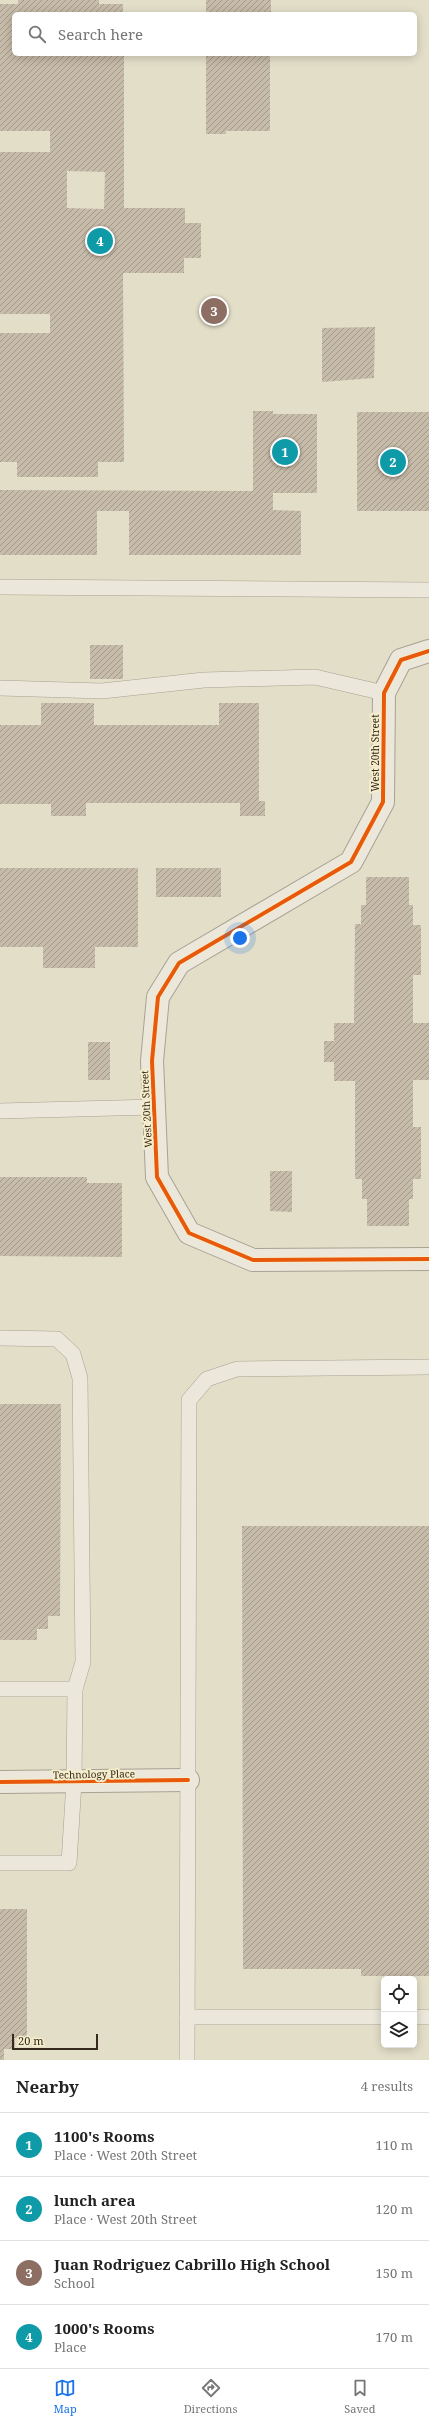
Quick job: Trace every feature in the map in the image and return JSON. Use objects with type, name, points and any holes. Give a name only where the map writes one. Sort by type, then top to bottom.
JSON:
[{"type":"street","name":"West 20th Street","points":[[429,651],[402,660],[384,693],[383,802],[351,862],[179,963],[158,997],[152,1061],[157,1178],[189,1233],[253,1260],[429,1259]]},
{"type":"street","name":"Technology Place","points":[[0,1782],[188,1780]]},
{"type":"lane","points":[[0,587],[429,590]]},
{"type":"lane","points":[[0,688],[102,691],[204,680],[315,677],[384,693]]},
{"type":"lane","points":[[0,1111],[154,1106]]},
{"type":"lane","points":[[0,1338],[58,1339],[73,1354],[80,1378],[83,1662],[75,1689],[74,1782],[69,1863],[0,1863]]},
{"type":"lane","points":[[187,2060],[189,1400],[207,1379],[237,1369],[429,1367]]},
{"type":"lane","points":[[0,1689],[75,1689]]},
{"type":"lane","points":[[187,2017],[381,2017]]},
{"type":"lane","points":[[417,2017],[429,2018]]},
{"type":"building","points":[[18,0],[99,0],[99,4],[123,4],[123,12],[12,12],[12,56],[124,56],[124,208],[185,208],[185,223],[201,223],[201,258],[184,258],[184,273],[123,273],[124,462],[98,462],[98,477],[17,477],[17,462],[0,462],[0,333],[50,333],[50,314],[0,314],[0,152],[50,152],[50,131],[0,131],[0,4],[18,4]],"holes":[[[67,171],[105,172],[104,209],[67,208]]]},
{"type":"building","points":[[206,0],[271,0],[271,12],[206,12]]},
{"type":"building","points":[[206,56],[270,56],[270,131],[226,131],[226,134],[206,134]]},
{"type":"building","points":[[375,327],[374,378],[322,382],[322,328]]},
{"type":"building","points":[[253,411],[273,411],[273,414],[317,414],[317,493],[273,493],[273,510],[301,511],[301,555],[129,555],[129,511],[97,511],[97,555],[0,555],[0,490],[253,491]]},
{"type":"building","points":[[357,412],[429,412],[429,511],[357,511]]},
{"type":"building","points":[[90,645],[123,645],[123,679],[90,679]]},
{"type":"building","points":[[41,703],[94,703],[94,725],[219,725],[219,703],[259,703],[259,801],[265,801],[265,816],[240,816],[240,803],[86,803],[86,816],[51,816],[51,804],[0,804],[0,725],[41,725]]},
{"type":"building","points":[[0,868],[138,868],[138,947],[95,947],[95,968],[43,968],[43,947],[0,947]]},
{"type":"building","points":[[156,868],[221,868],[221,897],[156,897]]},
{"type":"building","points":[[366,877],[409,877],[409,905],[413,905],[413,925],[421,925],[421,975],[413,975],[413,1023],[429,1023],[429,1080],[413,1080],[413,1127],[421,1127],[421,1179],[413,1179],[413,1199],[409,1199],[409,1226],[367,1226],[367,1199],[362,1199],[362,1179],[355,1179],[355,1081],[334,1081],[334,1062],[324,1062],[324,1041],[334,1041],[334,1023],[354,1023],[355,924],[361,924],[361,905],[366,905]]},
{"type":"building","points":[[88,1042],[110,1042],[110,1080],[88,1080]]},
{"type":"building","points":[[270,1171],[292,1171],[292,1212],[270,1211]]},
{"type":"building","points":[[0,1177],[87,1177],[87,1183],[122,1183],[122,1257],[0,1256]]},
{"type":"building","points":[[0,1404],[61,1404],[60,1616],[48,1616],[48,1629],[37,1629],[37,1640],[0,1640]]},
{"type":"building","points":[[242,1526],[429,1526],[429,1976],[361,1976],[361,1969],[243,1969]]},
{"type":"building","points":[[0,1909],[27,1909],[27,2038],[15,2038],[15,2049],[4,2049],[4,2060],[0,2060]]},
{"type":"cycle path","points":[[429,651],[401,660],[384,693],[383,802],[351,862],[179,963],[158,997],[152,1061],[157,1177],[189,1233],[253,1260],[429,1259]]},
{"type":"cycle path","points":[[0,1782],[188,1780]]},
{"type":"place","name":"1000's Rooms","points":[[100,241]]},
{"type":"place","name":"Juan Rodriguez Cabrillo High School","points":[[214,311]]},
{"type":"place","name":"1100's Rooms","points":[[285,452]]},
{"type":"place","name":"lunch area","points":[[393,462]]}]
